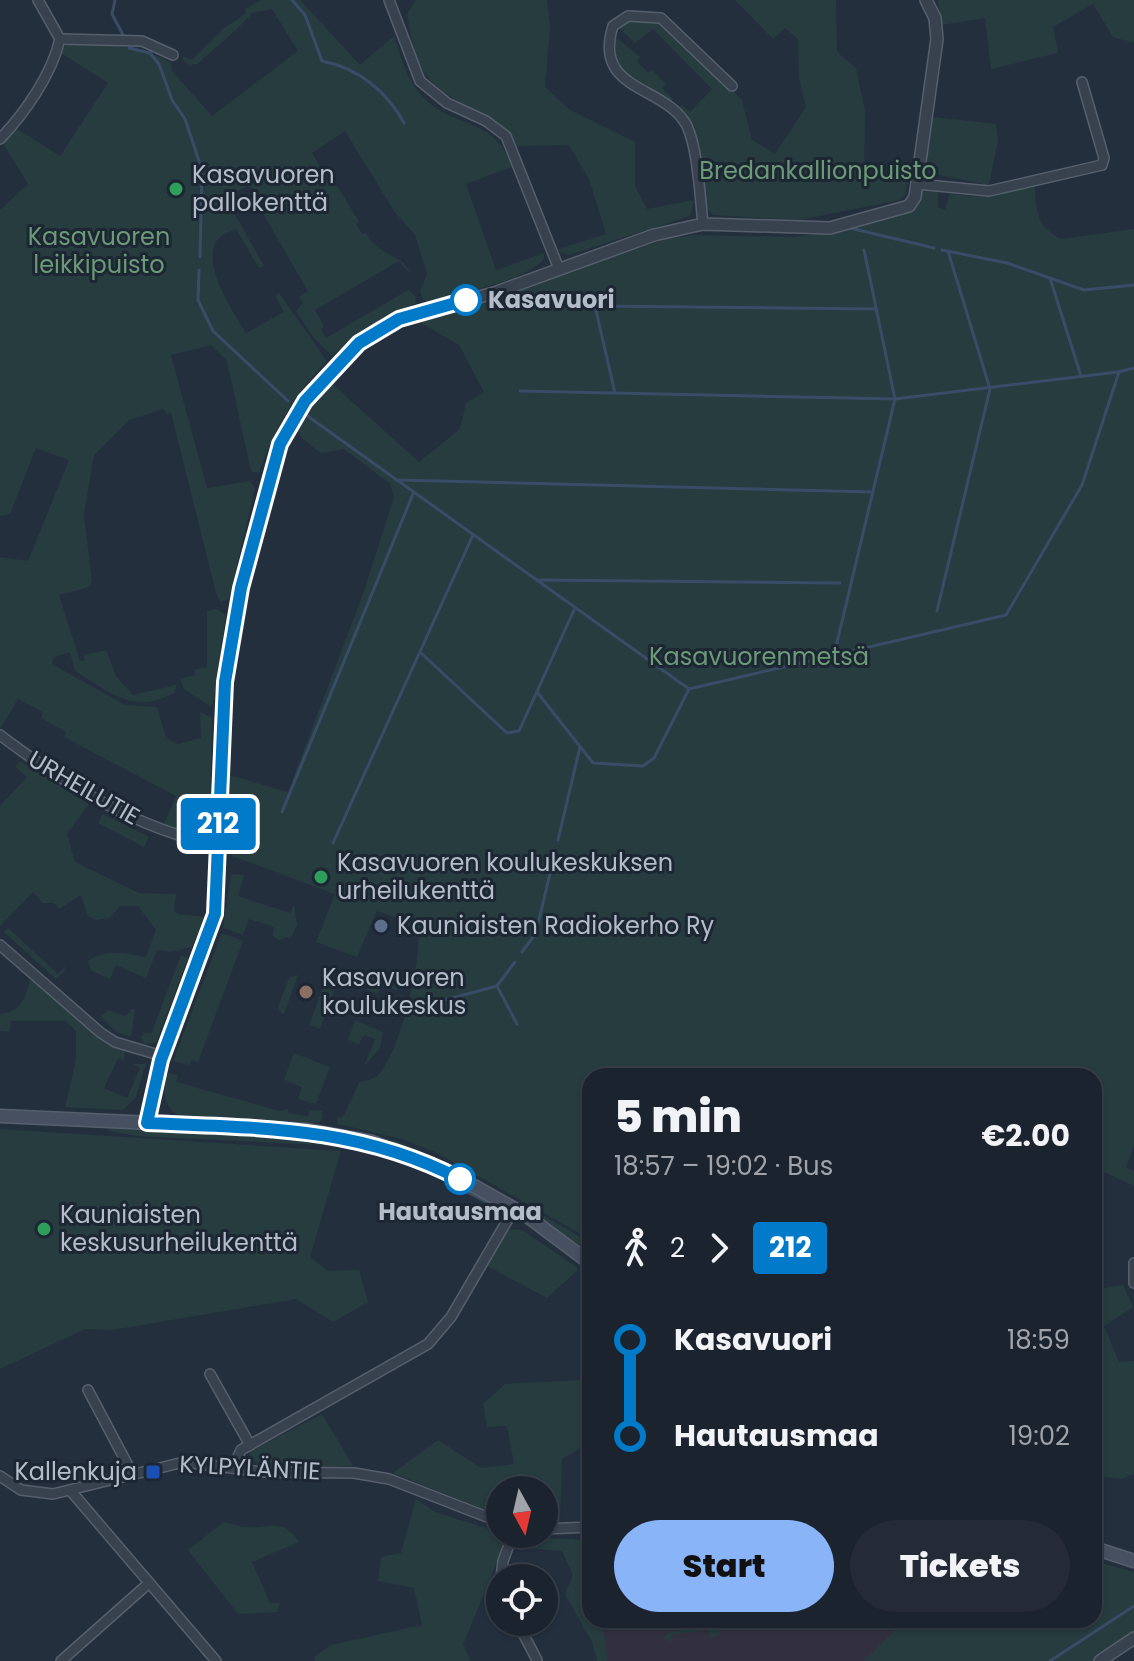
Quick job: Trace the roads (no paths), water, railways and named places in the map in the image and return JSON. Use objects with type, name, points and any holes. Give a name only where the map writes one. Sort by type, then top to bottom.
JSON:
[{"type":"main road","points":[[0,1116],[306,1130],[372,1142],[438,1167],[514,1209],[582,1257]]},
{"type":"main road","points":[[1102,1551],[1134,1561]]},
{"type":"street","points":[[38,0],[60,39]]},
{"type":"street","points":[[389,0],[420,81],[447,103],[486,121],[506,136],[559,269]]},
{"type":"street","points":[[147,1123],[152,1089],[162,1056],[211,929],[217,897],[221,723],[233,630],[272,467],[290,423],[337,364],[379,328],[654,235],[703,224],[830,228],[909,206],[917,184],[937,39],[935,18],[926,0]]},
{"type":"street","points":[[703,224],[688,129],[673,110],[619,73],[609,47],[613,26],[628,16],[661,18],[732,86]]},
{"type":"street","points":[[60,39],[142,41],[173,55]]},
{"type":"street","points":[[0,139],[49,67],[60,39]]},
{"type":"street","points":[[917,184],[989,191],[1102,165],[1104,158],[1082,82]]},
{"type":"street","name":"URHEILUTIE","points":[[0,735],[36,763],[157,829],[218,845]]},
{"type":"street","points":[[0,945],[101,1033],[115,1042],[162,1056]]},
{"type":"street","points":[[233,1467],[241,1450],[428,1344],[451,1317],[514,1209]]},
{"type":"street","points":[[1134,1263],[1134,1283]]},
{"type":"street","points":[[210,1374],[250,1445]]},
{"type":"street","points":[[88,1390],[132,1473]]},
{"type":"street","name":"KYLPYLÄNTIE","points":[[0,1476],[21,1490],[37,1494],[70,1490],[184,1462],[266,1472],[334,1472],[389,1479],[486,1517]]},
{"type":"street","points":[[70,1490],[216,1661]]},
{"type":"street","points":[[558,1528],[582,1527]]},
{"type":"street","points":[[61,1661],[149,1583]]},
{"type":"street","points":[[524,1636],[537,1660]]},
{"type":"street","points":[[1100,1661],[1134,1638]]},
{"type":"waterway","points":[[115,0],[112,14],[123,35]]},
{"type":"waterway","points":[[292,0],[305,15],[322,61],[348,69],[370,83],[389,101],[404,123]]},
{"type":"waterway","points":[[129,48],[150,53],[159,64],[172,100],[185,119],[202,170],[200,257]]},
{"type":"waterway","points":[[850,228],[934,248]]},
{"type":"waterway","points":[[834,655],[895,399],[864,250]]},
{"type":"waterway","points":[[942,250],[1007,263],[1084,290],[1134,285]]},
{"type":"waterway","points":[[937,611],[990,389],[948,251]]},
{"type":"waterway","points":[[199,270],[198,300],[213,331],[288,401]]},
{"type":"waterway","points":[[1050,278],[1081,376]]},
{"type":"waterway","points":[[615,393],[595,306],[876,309]]},
{"type":"waterway","points":[[302,412],[689,689],[1006,615],[1082,485],[1119,372],[1134,368]]},
{"type":"waterway","points":[[520,391],[895,399],[1118,372]]},
{"type":"waterway","points":[[396,480],[873,492]]},
{"type":"waterway","points":[[282,812],[413,494]]},
{"type":"waterway","points":[[333,843],[473,535]]},
{"type":"waterway","points":[[537,580],[840,583]]},
{"type":"waterway","points":[[420,652],[507,733],[519,731],[574,610]]},
{"type":"waterway","points":[[537,692],[593,763],[643,766],[654,758],[689,689]]},
{"type":"waterway","points":[[558,840],[580,747]]},
{"type":"waterway","points":[[522,952],[536,933],[555,852]]},
{"type":"waterway","points":[[515,962],[497,986],[517,1024]]},
{"type":"waterway","points":[[407,1010],[497,986]]},
{"type":"waterway","points":[[437,1176],[500,1209]]},
{"type":"waterway","points":[[1102,1627],[1134,1606]]},
{"type":"waterway","points":[[1050,1661],[1100,1628]]},
{"type":"place","name":"Kasavuoren pallokenttä","points":[[176,189]]},
{"type":"place","name":"Kasavuori","points":[[466,300]]},
{"type":"place","name":"Kasavuoren koulukeskuksen urheilukenttä","points":[[321,877]]},
{"type":"place","name":"Kauniaisten Radiokerho Ry","points":[[381,926]]},
{"type":"place","name":"Kasavuoren koulukeskus","points":[[306,992]]},
{"type":"place","name":"Hautausmaa","points":[[460,1179]]},
{"type":"place","name":"Kauniaisten keskusurheilukenttä","points":[[44,1229]]},
{"type":"place","name":"Kallenkuja","points":[[153,1472]]},
{"type":"park label","name":"Bredankallionpuisto","points":[[818,171]]},
{"type":"park label","name":"Kasavuoren leikkipuisto","points":[[99,251]]},
{"type":"park label","name":"Kasavuorenmetsä","points":[[759,657]]}]
